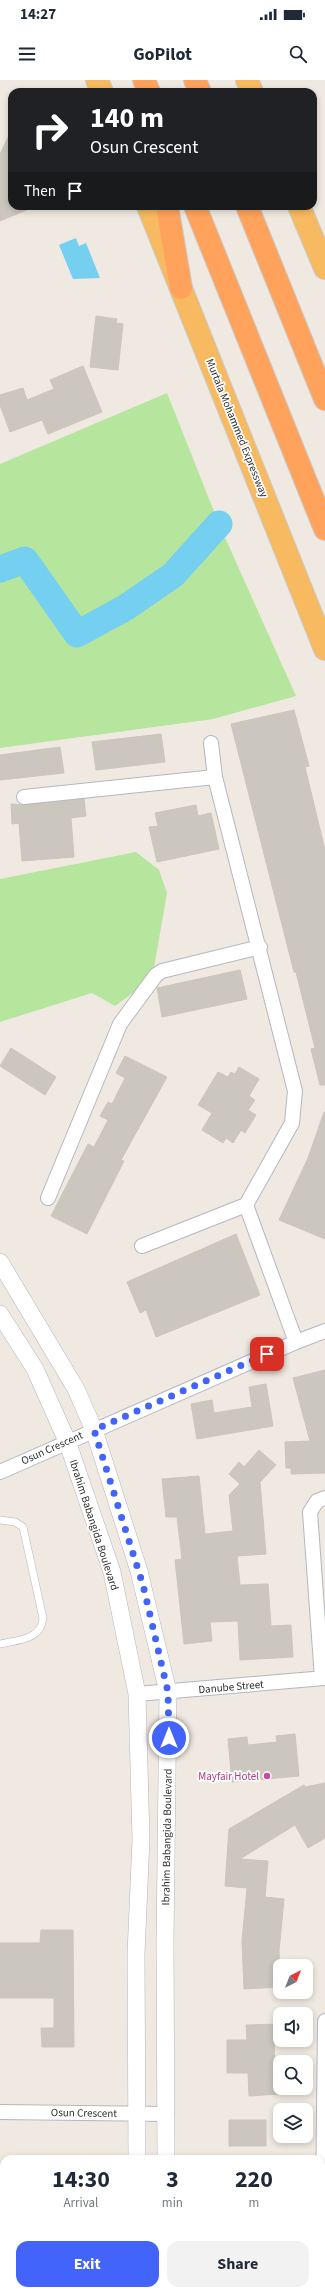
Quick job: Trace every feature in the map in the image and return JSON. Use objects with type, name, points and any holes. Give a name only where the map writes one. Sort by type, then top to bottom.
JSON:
[{"type":"highway","name":"Murtala Mohammed Expressway","points":[[150,210],[325,649]]},
{"type":"highway","points":[[168,210],[181,288]]},
{"type":"highway","points":[[197,210],[325,529]]},
{"type":"highway","points":[[249,210],[325,398]]},
{"type":"highway","points":[[301,210],[325,267]]},
{"type":"street","points":[[142,1246],[246,1205],[292,1123],[295,1091],[260,947],[215,777],[211,743]]},
{"type":"street","points":[[24,797],[215,777]]},
{"type":"street","points":[[48,1198],[120,1024],[156,975],[162,971],[260,947]]},
{"type":"street","points":[[246,1205],[296,1342]]},
{"type":"street","name":"Ibrahim Babangida Boulevard","points":[[0,1262],[73,1383],[94,1430],[139,1571],[168,1692],[165,1943],[166,2155]]},
{"type":"street","name":"Ibrahim Babangida Boulevard","points":[[0,1314],[35,1369],[67,1441],[112,1572],[137,1694],[141,1840],[136,1954],[137,2155]]},
{"type":"street","name":"Osun Crescent","points":[[0,1472],[67,1441],[296,1342],[325,1331]]},
{"type":"street","points":[[324,1678],[310,1512],[317,1501],[325,1498]]},
{"type":"street","name":"Danube Street","points":[[137,1694],[324,1678]]},
{"type":"street","points":[[324,2155],[325,2021]]},
{"type":"street","name":"Osun Crescent","points":[[0,2112],[167,2114]]},
{"type":"lane","points":[[0,1520],[15,1522],[23,1527],[43,1618],[42,1627],[35,1636],[0,1644]]},
{"type":"green space","points":[[167,393],[219,524],[296,696],[213,719],[0,748],[0,464]]},
{"type":"green space","points":[[136,852],[159,870],[167,893],[152,979],[115,1006],[92,993],[0,1022],[0,879]]},
{"type":"water","points":[[76,238],[79,246],[86,243],[100,278],[73,279],[59,245]]},
{"type":"building","points":[[8,137],[8,210],[26,210],[0,221],[0,154]]},
{"type":"building","points":[[96,316],[117,319],[116,323],[123,324],[118,370],[90,367]]},
{"type":"building","points":[[83,366],[102,412],[48,434],[42,420],[10,432],[0,405],[0,395],[23,388],[27,400],[54,389],[50,380]]},
{"type":"building","points":[[294,710],[309,766],[305,767],[325,850],[325,1085],[320,1085],[311,1049],[315,1048],[296,972],[294,972],[231,724]]},
{"type":"building","points":[[161,734],[165,762],[96,770],[92,742]]},
{"type":"building","points":[[60,747],[64,773],[0,780],[0,755]]},
{"type":"building","points":[[84,799],[86,816],[71,818],[74,857],[22,861],[19,823],[12,824],[11,804],[25,805]]},
{"type":"building","points":[[196,805],[198,816],[211,813],[219,849],[157,862],[149,827],[158,826],[155,813]]},
{"type":"building","points":[[240,970],[247,999],[162,1017],[157,988]]},
{"type":"building","points":[[11,1048],[56,1077],[45,1095],[0,1066]]},
{"type":"building","points":[[125,1056],[167,1077],[121,1160],[124,1161],[87,1234],[51,1216],[88,1144],[94,1147],[108,1120],[100,1116],[108,1102],[112,1104],[125,1078],[116,1073]]},
{"type":"building","points":[[239,1067],[259,1079],[249,1096],[255,1100],[248,1110],[256,1115],[245,1133],[241,1130],[233,1143],[226,1138],[223,1143],[202,1130],[212,1113],[198,1105],[218,1072],[228,1077],[231,1072],[235,1074]]},
{"type":"building","points":[[324,1112],[325,1239],[279,1220],[308,1158]]},
{"type":"building","points":[[236,1234],[260,1295],[156,1337],[146,1310],[140,1313],[127,1282]]},
{"type":"building","points":[[325,1370],[325,1473],[291,1474],[291,1468],[286,1468],[285,1442],[310,1441],[293,1378]]},
{"type":"building","points":[[266,1384],[273,1426],[197,1439],[191,1404],[212,1400],[214,1413],[252,1407],[249,1387]]},
{"type":"building","points":[[259,1450],[276,1465],[260,1482],[266,1554],[237,1556],[240,1585],[268,1584],[271,1626],[291,1625],[293,1657],[240,1660],[238,1621],[210,1622],[212,1641],[184,1644],[175,1560],[182,1559],[177,1517],[166,1517],[162,1479],[199,1476],[205,1534],[233,1531],[229,1495],[240,1484],[229,1474],[239,1462],[244,1467]]},
{"type":"building","points":[[295,1734],[299,1776],[232,1782],[228,1739],[247,1737],[248,1745],[277,1742],[276,1736]]},
{"type":"building","points":[[325,1783],[325,1838],[308,1848],[295,1825],[240,1859],[268,1861],[265,1897],[284,1899],[279,1959],[273,1959],[273,1987],[244,1989],[242,1941],[247,1888],[225,1886],[229,1829],[304,1785],[305,1787]]},
{"type":"building","points":[[41,1930],[73,1930],[74,2047],[42,2047],[41,2028],[54,2028],[54,1998],[0,1998],[0,1943],[40,1943]]},
{"type":"building","points":[[273,2024],[274,2055],[273,2055],[273,2094],[249,2096],[248,2073],[227,2073],[227,2040],[247,2040],[246,2025]]},
{"type":"building","points":[[229,2120],[266,2120],[266,2146],[229,2146]]},
{"type":"waterway","points":[[0,569],[25,560],[77,634],[125,608],[173,575],[219,524]]},
{"type":"place","name":"Mayfair Hotel","points":[[267,1776]]},
{"type":"route","points":[[169,1738],[168,1692],[143,1585],[94,1430],[267,1354]]}]
